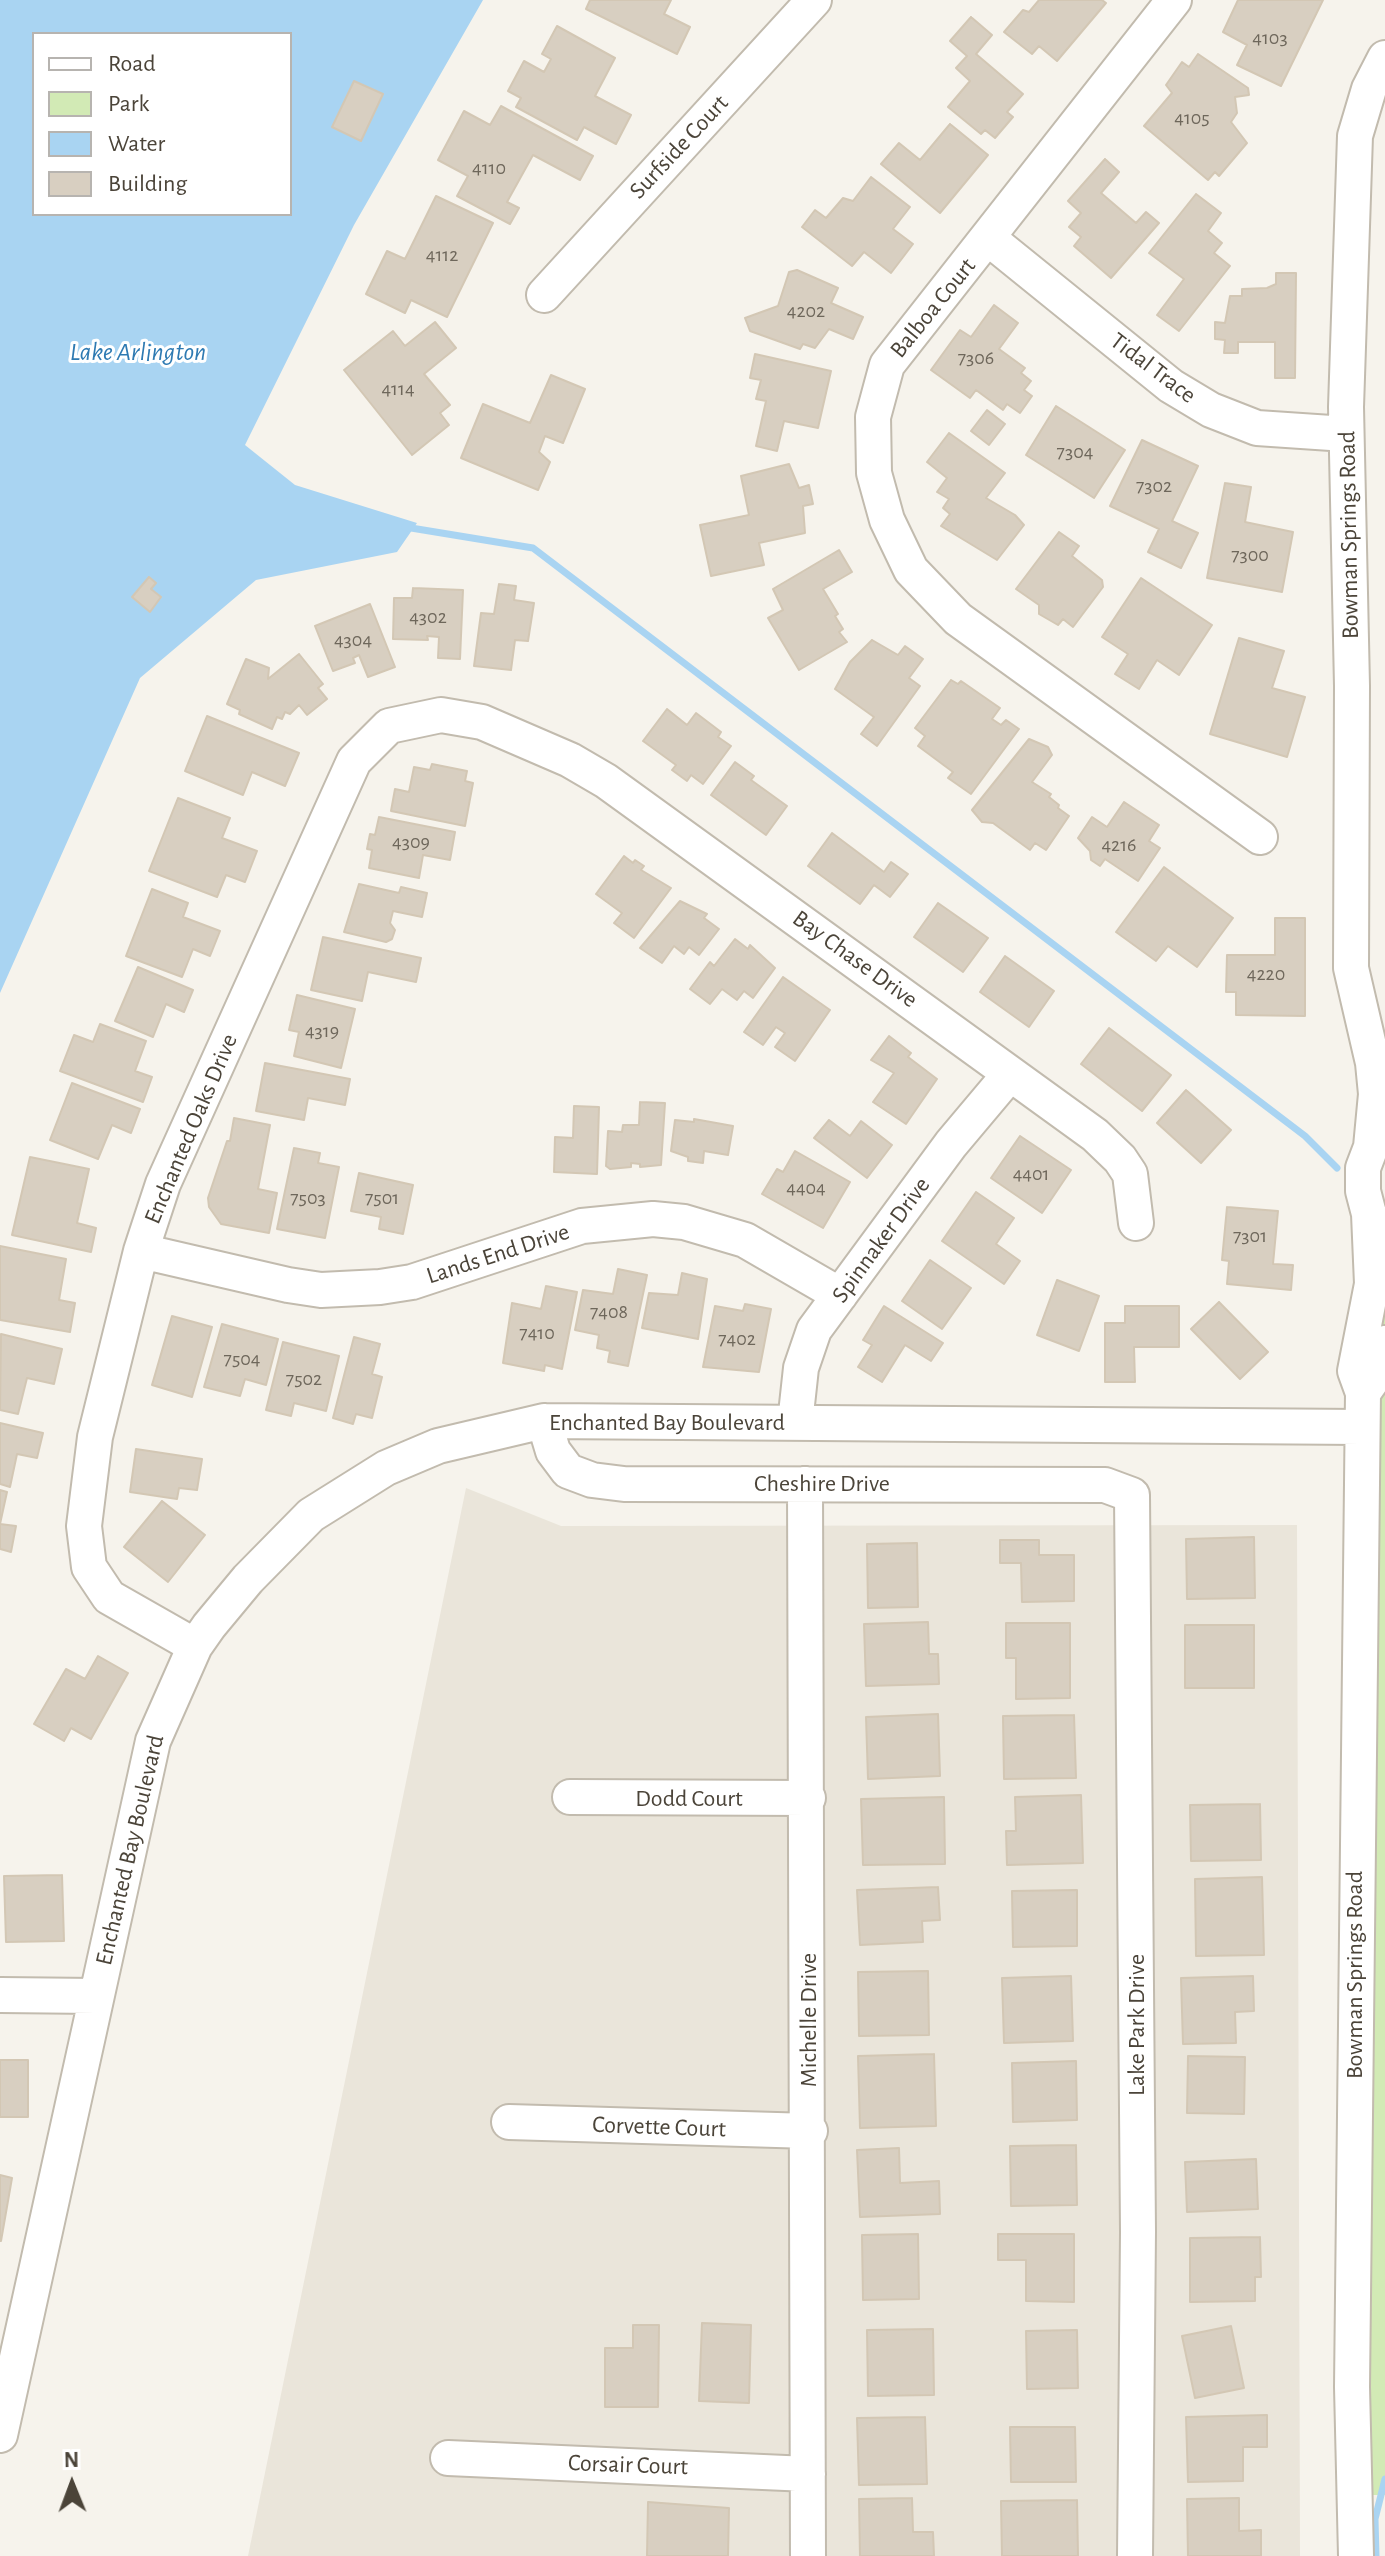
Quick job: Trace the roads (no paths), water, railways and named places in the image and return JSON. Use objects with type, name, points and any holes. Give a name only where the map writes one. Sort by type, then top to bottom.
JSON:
[{"type":"street","name":"Surfside Court","points":[[544,295],[814,0]]},
{"type":"street","name":"Balboa Court","points":[[1174,0],[887,365],[873,417],[874,473],[887,520],[911,570],[958,619],[1260,837]]},
{"type":"street","name":"Bowman Springs Road","points":[[1356,2556],[1352,2387],[1363,1393],[1355,1371],[1372,1284],[1377,1224],[1363,1180],[1378,1138],[1376,1094],[1351,968],[1352,686],[1346,434],[1355,136],[1369,89],[1385,58]]},
{"type":"street","name":"Tidal Trace","points":[[988,238],[1171,386],[1211,410],[1257,428],[1346,434]]},
{"type":"street","name":"Enchanted Oaks Drive","points":[[195,1646],[109,1597],[89,1567],[85,1550],[95,1437],[141,1251],[163,1184],[354,761],[389,726],[417,717],[462,718],[521,738]]},
{"type":"street","name":"Bay Chase Drive","points":[[521,738],[606,781],[863,964],[1009,1075],[1095,1135],[1120,1159],[1135,1191],[1136,1223]]},
{"type":"street","name":"Bowman Springs Road","points":[[1362,1017],[1385,1048]]},
{"type":"street","name":"Spinnaker Drive","points":[[795,1423],[801,1368],[814,1330],[951,1144],[1009,1075]]},
{"type":"street","name":"Lands End Drive","points":[[141,1251],[321,1290],[380,1287],[412,1282],[582,1226],[653,1219],[684,1222],[745,1240],[840,1295]]},
{"type":"street","name":"Bowman Springs Road","points":[[1363,1393],[1375,1376],[1385,1343]]},
{"type":"street","name":"Enchanted Bay Boulevard","points":[[0,2435],[12,2317],[96,1996],[153,1741],[195,1646],[248,1579],[311,1515],[386,1468],[438,1446],[544,1421],[1361,1427]]},
{"type":"street","name":"Cheshire Drive","points":[[544,1421],[553,1451],[568,1471],[592,1480],[624,1484],[1105,1485],[1132,1495]]},
{"type":"street","name":"Michelle Drive","points":[[805,1484],[810,2131],[808,2556]]},
{"type":"street","name":"Lake Park Drive","points":[[1132,1495],[1138,2232],[1135,2556]]},
{"type":"street","name":"Dodd Court","points":[[570,1797],[808,1798]]},
{"type":"street","points":[[0,1995],[96,1996]]},
{"type":"street","name":"Corvette Court","points":[[509,2122],[810,2131]]},
{"type":"street","name":"Corsair Court","points":[[448,2458],[808,2474]]},
{"type":"water","name":"Lake Arlington","points":[[0,0],[483,0],[354,225],[245,445],[295,485],[417,523],[397,552],[256,580],[140,678],[0,993]]},
{"type":"waterway","points":[[405,527],[533,548],[1305,1136],[1337,1168]]},
{"type":"waterway","points":[[1376,2556],[1375,2519],[1385,2479]]}]
